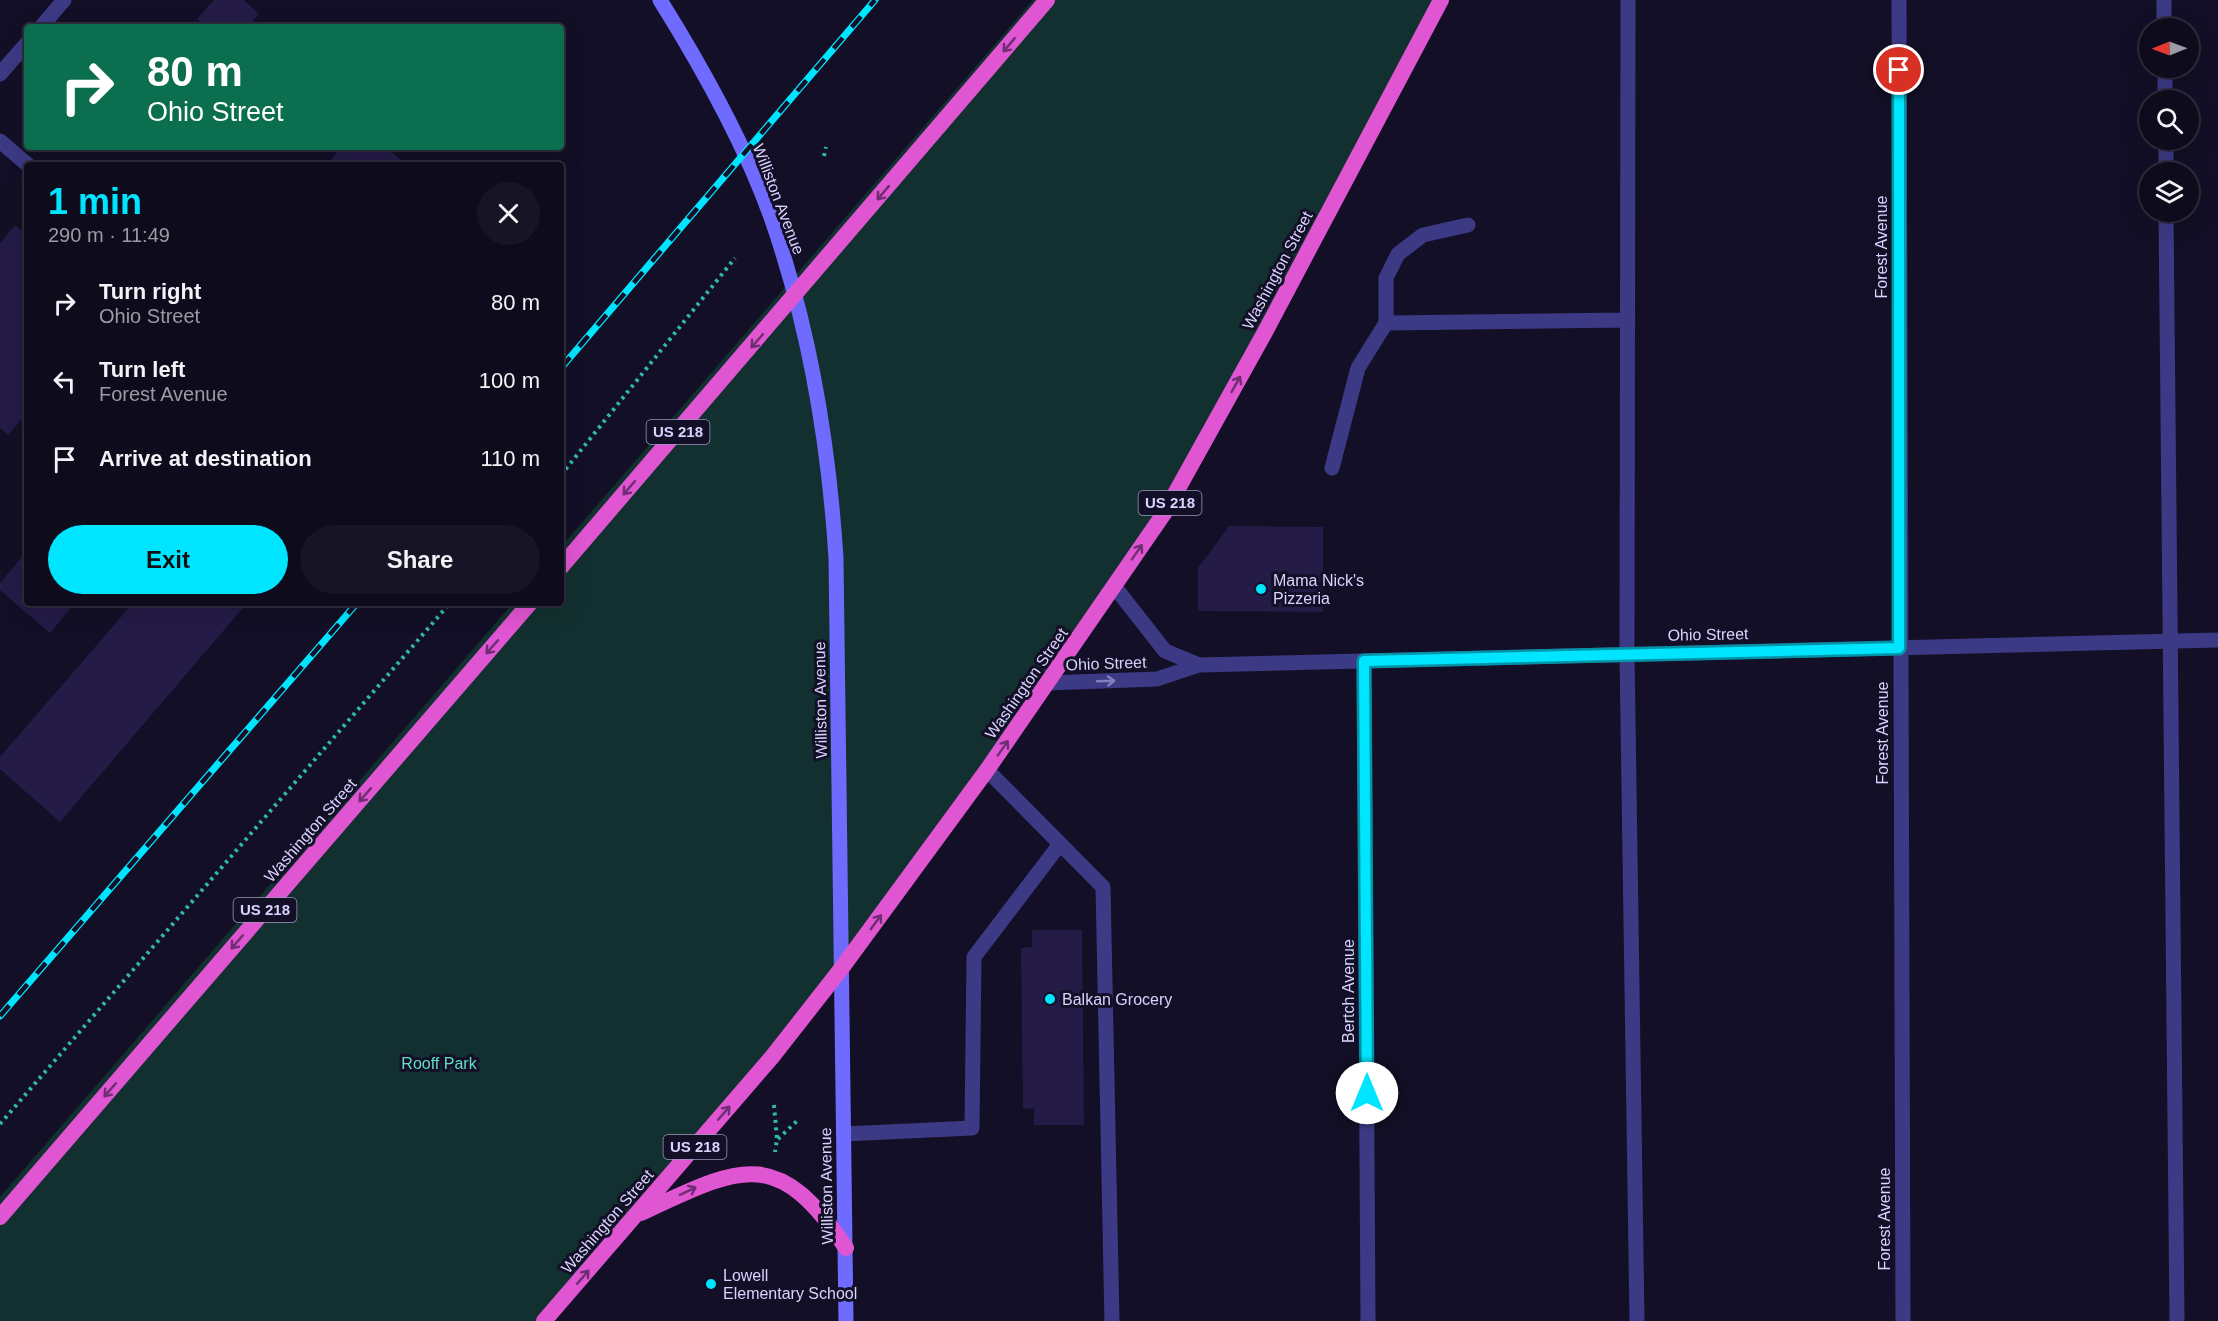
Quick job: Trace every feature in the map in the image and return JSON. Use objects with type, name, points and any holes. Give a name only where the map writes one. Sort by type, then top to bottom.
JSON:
[{"type":"highway","name":"US 218","points":[[564,564],[1047,0]]},
{"type":"highway","name":"Washington Street","points":[[544,1321],[772,1057],[841,969],[987,770],[1165,512],[1265,332],[1441,0]]},
{"type":"highway","name":"Washington Street","points":[[0,1217],[527,606]]},
{"type":"highway","points":[[635,1216],[709,1182],[727,1176],[760,1174],[776,1178],[800,1192],[827,1220],[846,1248]]},
{"type":"main road","name":"Williston Avenue","points":[[660,0],[716,98],[776,230],[811,363],[832,497],[836,558],[846,1321]]},
{"type":"street","points":[[44,24],[64,0]]},
{"type":"street","points":[[1629,0],[1627,654],[1636,1321]]},
{"type":"street","name":"Forest Avenue","points":[[1899,0],[1899,648],[1903,1321]]},
{"type":"street","points":[[2164,0],[2164,18]]},
{"type":"street","points":[[0,74],[24,46]]},
{"type":"street","points":[[0,141],[24,162]]},
{"type":"street","points":[[2166,222],[2177,1321]]},
{"type":"street","points":[[1332,468],[1358,368],[1386,323],[1386,278],[1398,254],[1423,235],[1468,225]]},
{"type":"street","points":[[1386,323],[1628,320]]},
{"type":"street","name":"Ohio Street","points":[[1114,586],[1165,651],[1199,665]]},
{"type":"street","name":"Ohio Street","points":[[1047,683],[1157,679],[1199,665],[2218,640]]},
{"type":"street","name":"Bertch Avenue","points":[[1364,661],[1368,1321]]},
{"type":"street","points":[[987,770],[1103,888],[1112,1321]]},
{"type":"street","points":[[844,1134],[972,1128],[974,957],[1060,844]]},
{"type":"path","points":[[824,156],[826,147]]},
{"type":"path","points":[[564,471],[735,258]]},
{"type":"path","points":[[0,1124],[447,606]]},
{"type":"path","points":[[774,1105],[777,1139],[775,1154]]},
{"type":"path","points":[[777,1139],[799,1119]]},
{"type":"green space","name":"Rooff Park","points":[[1033,0],[1445,0],[1165,512],[841,969],[539,1321],[0,1321],[0,1197],[510,606],[564,606],[564,544]]},
{"type":"building","points":[[214,0],[244,0],[259,14],[250,24],[203,24],[197,19]]},
{"type":"building","points":[[339,150],[390,150],[404,162],[329,162]]},
{"type":"building","points":[[15,225],[24,233],[24,416],[8,435],[0,428],[0,243]]},
{"type":"building","name":"Mama Nick's Pizzeria","points":[[1229,526],[1323,527],[1323,612],[1198,611],[1198,568]]},
{"type":"building","points":[[24,555],[24,606],[72,606],[50,633],[0,590],[0,583]]},
{"type":"building","points":[[130,606],[244,606],[60,822],[0,769],[0,757]]},
{"type":"building","points":[[1032,930],[1082,930],[1084,1125],[1034,1125],[1034,1108],[1023,1109],[1021,948],[1032,947]]},
{"type":"railway","points":[[564,364],[875,0]]},
{"type":"railway","points":[[0,1016],[354,606]]},
{"type":"place","name":"Mama Nick's Pizzeria","points":[[1261,589]]},
{"type":"place","name":"Balkan Grocery","points":[[1050,999]]},
{"type":"place","name":"Lowell Elementary School","points":[[711,1284]]},
{"type":"route","points":[[1367,1093],[1364,661],[1899,648],[1899,70]]}]
